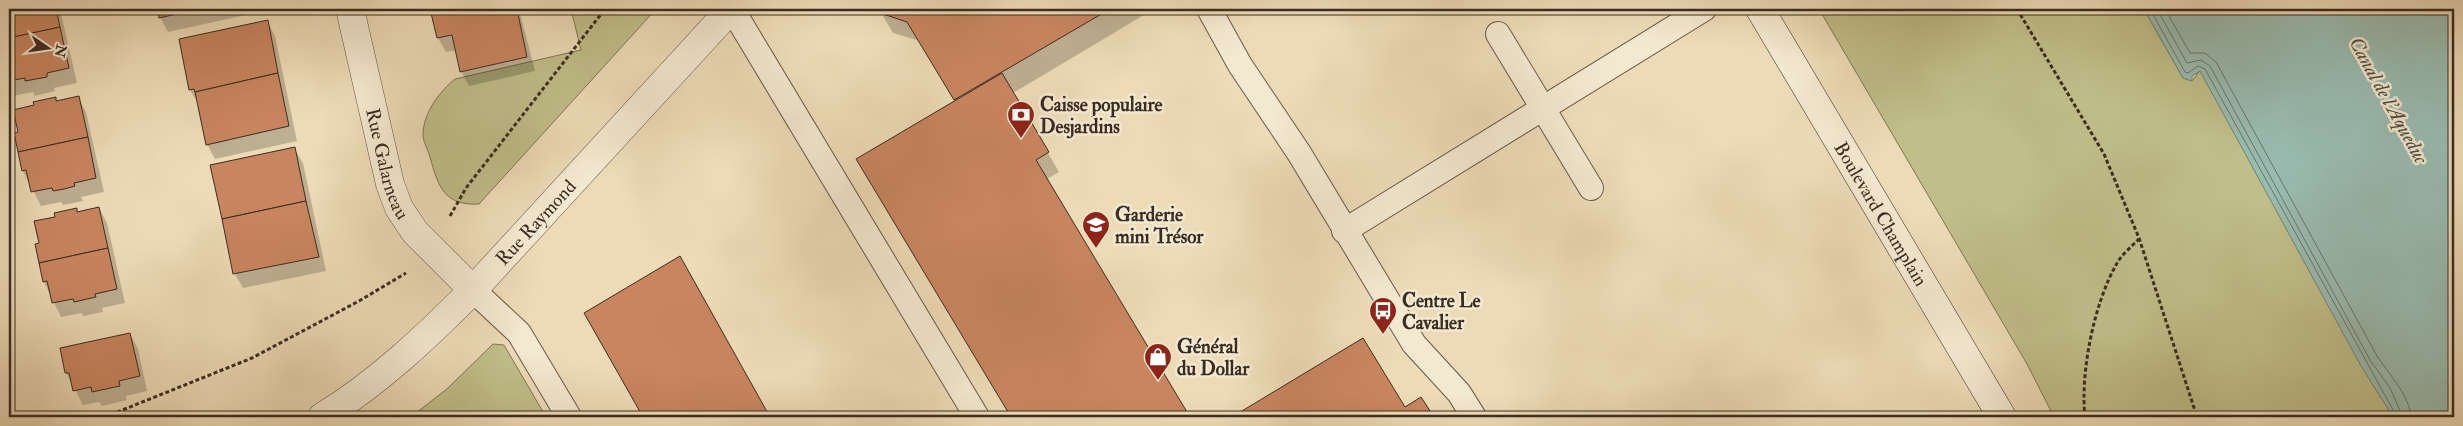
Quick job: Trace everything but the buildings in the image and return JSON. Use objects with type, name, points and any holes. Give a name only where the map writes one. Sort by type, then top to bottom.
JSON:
[{"type":"street","name":"Rue Galarneau","points":[[350,9],[390,184],[399,208],[415,232],[474,290]]},
{"type":"street","name":"Rue Raymond","points":[[322,417],[351,410],[474,290],[732,9]]},
{"type":"street","name":"Boulevard Champlain","points":[[1760,9],[2002,417]]},
{"type":"lane","points":[[732,9],[977,417]]},
{"type":"lane","points":[[1209,9],[1240,65],[1299,153],[1344,231],[1414,344],[1459,393],[1474,417]]},
{"type":"lane","points":[[1344,231],[1541,107],[1704,9]]},
{"type":"lane","points":[[1498,34],[1591,188]]},
{"type":"lane","points":[[474,290],[519,333],[569,417]]},
{"type":"path","points":[[450,215],[466,188],[605,9]]},
{"type":"path","points":[[2017,9],[2104,154],[2139,238],[2197,417]]},
{"type":"path","points":[[2085,417],[2083,398],[2090,348],[2103,295],[2117,263],[2139,238]]},
{"type":"path","points":[[105,417],[252,358],[405,274]]},
{"type":"shaded area","points":[[571,9],[656,9],[479,204],[467,204],[450,198],[444,192],[436,177],[423,137],[426,119],[433,103],[455,79],[581,50]]},
{"type":"shaded area","points":[[1819,9],[2144,9],[2183,78],[2192,81],[2200,70],[2393,417],[2054,417],[2027,364]]},
{"type":"shaded area","points":[[493,344],[504,345],[546,417],[411,417],[448,388]]},
{"type":"water","name":"Canal de l'Aqueduc","points":[[2144,9],[2454,9],[2454,417],[2393,417],[2361,366],[2200,71],[2192,76],[2192,81],[2183,78]]},
{"type":"place","name":"Caisse populaire Desjardins","points":[[1021,139]]},
{"type":"place","name":"Garderie mini Trésor","points":[[1096,249]]},
{"type":"place","name":"Centre Le Cavalier","points":[[1383,335]]},
{"type":"place","name":"Général du Dollar","points":[[1158,381]]}]
